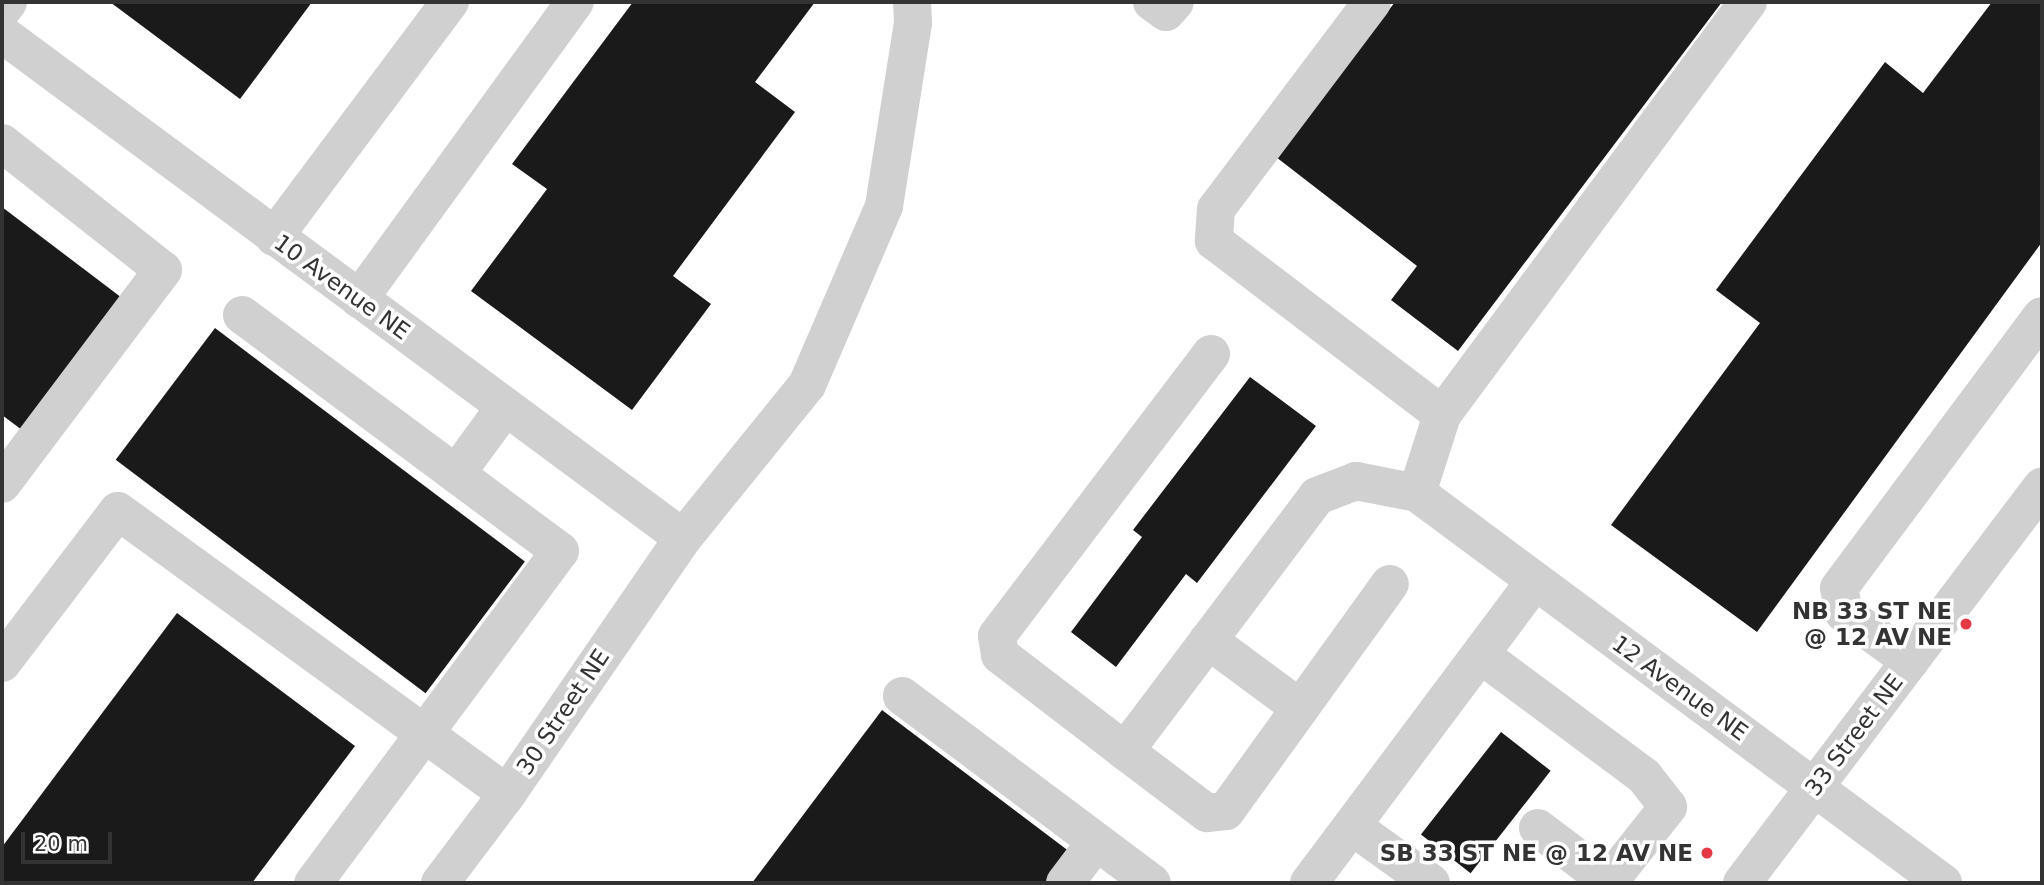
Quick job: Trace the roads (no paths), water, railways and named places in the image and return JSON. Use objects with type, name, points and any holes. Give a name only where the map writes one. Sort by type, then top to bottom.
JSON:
[{"type":"street","points":[[2,10],[8,2]]},
{"type":"street","points":[[274,237],[450,2]]},
{"type":"street","points":[[359,299],[575,2]]},
{"type":"street","name":"30 Street NE","points":[[440,883],[507,794],[682,538],[807,385],[884,206],[913,22],[912,2]]},
{"type":"street","points":[[1152,2],[1167,12],[1175,2]]},
{"type":"street","points":[[1372,2],[1216,209],[1214,241],[1441,415]]},
{"type":"street","points":[[1125,751],[1317,496],[1356,481],[1417,493],[1441,415],[1748,2]]},
{"type":"street","name":"10 Avenue NE","points":[[2,34],[682,538]]},
{"type":"street","points":[[2,143],[163,270],[2,484]]},
{"type":"street","points":[[242,315],[560,551],[313,883]]},
{"type":"street","points":[[1910,661],[1844,612],[1839,587],[2042,316]]},
{"type":"street","points":[[1212,354],[998,636],[1000,655],[1207,813],[1226,811],[1390,584]]},
{"type":"street","points":[[456,474],[505,407]]},
{"type":"street","name":"33 Street NE","points":[[1742,883],[2042,487]]},
{"type":"street","name":"12 Avenue NE","points":[[1417,493],[1814,787],[1924,878]]},
{"type":"street","points":[[2,663],[118,511],[507,794]]},
{"type":"street","points":[[1309,883],[1535,581]]},
{"type":"street","points":[[1208,640],[1300,708]]},
{"type":"street","points":[[1481,655],[1644,776],[1668,807],[1609,883],[1538,828]]},
{"type":"street","points":[[902,696],[1152,883]]},
{"type":"street","points":[[1353,827],[1431,883]]},
{"type":"street","points":[[1065,883],[1096,842]]},
{"type":"place","name":"NB 33 ST NE @ 12 AV NE","points":[[1966,624]]},
{"type":"place","name":"SB 33 ST NE @ 12 AV NE","points":[[1707,853]]}]
